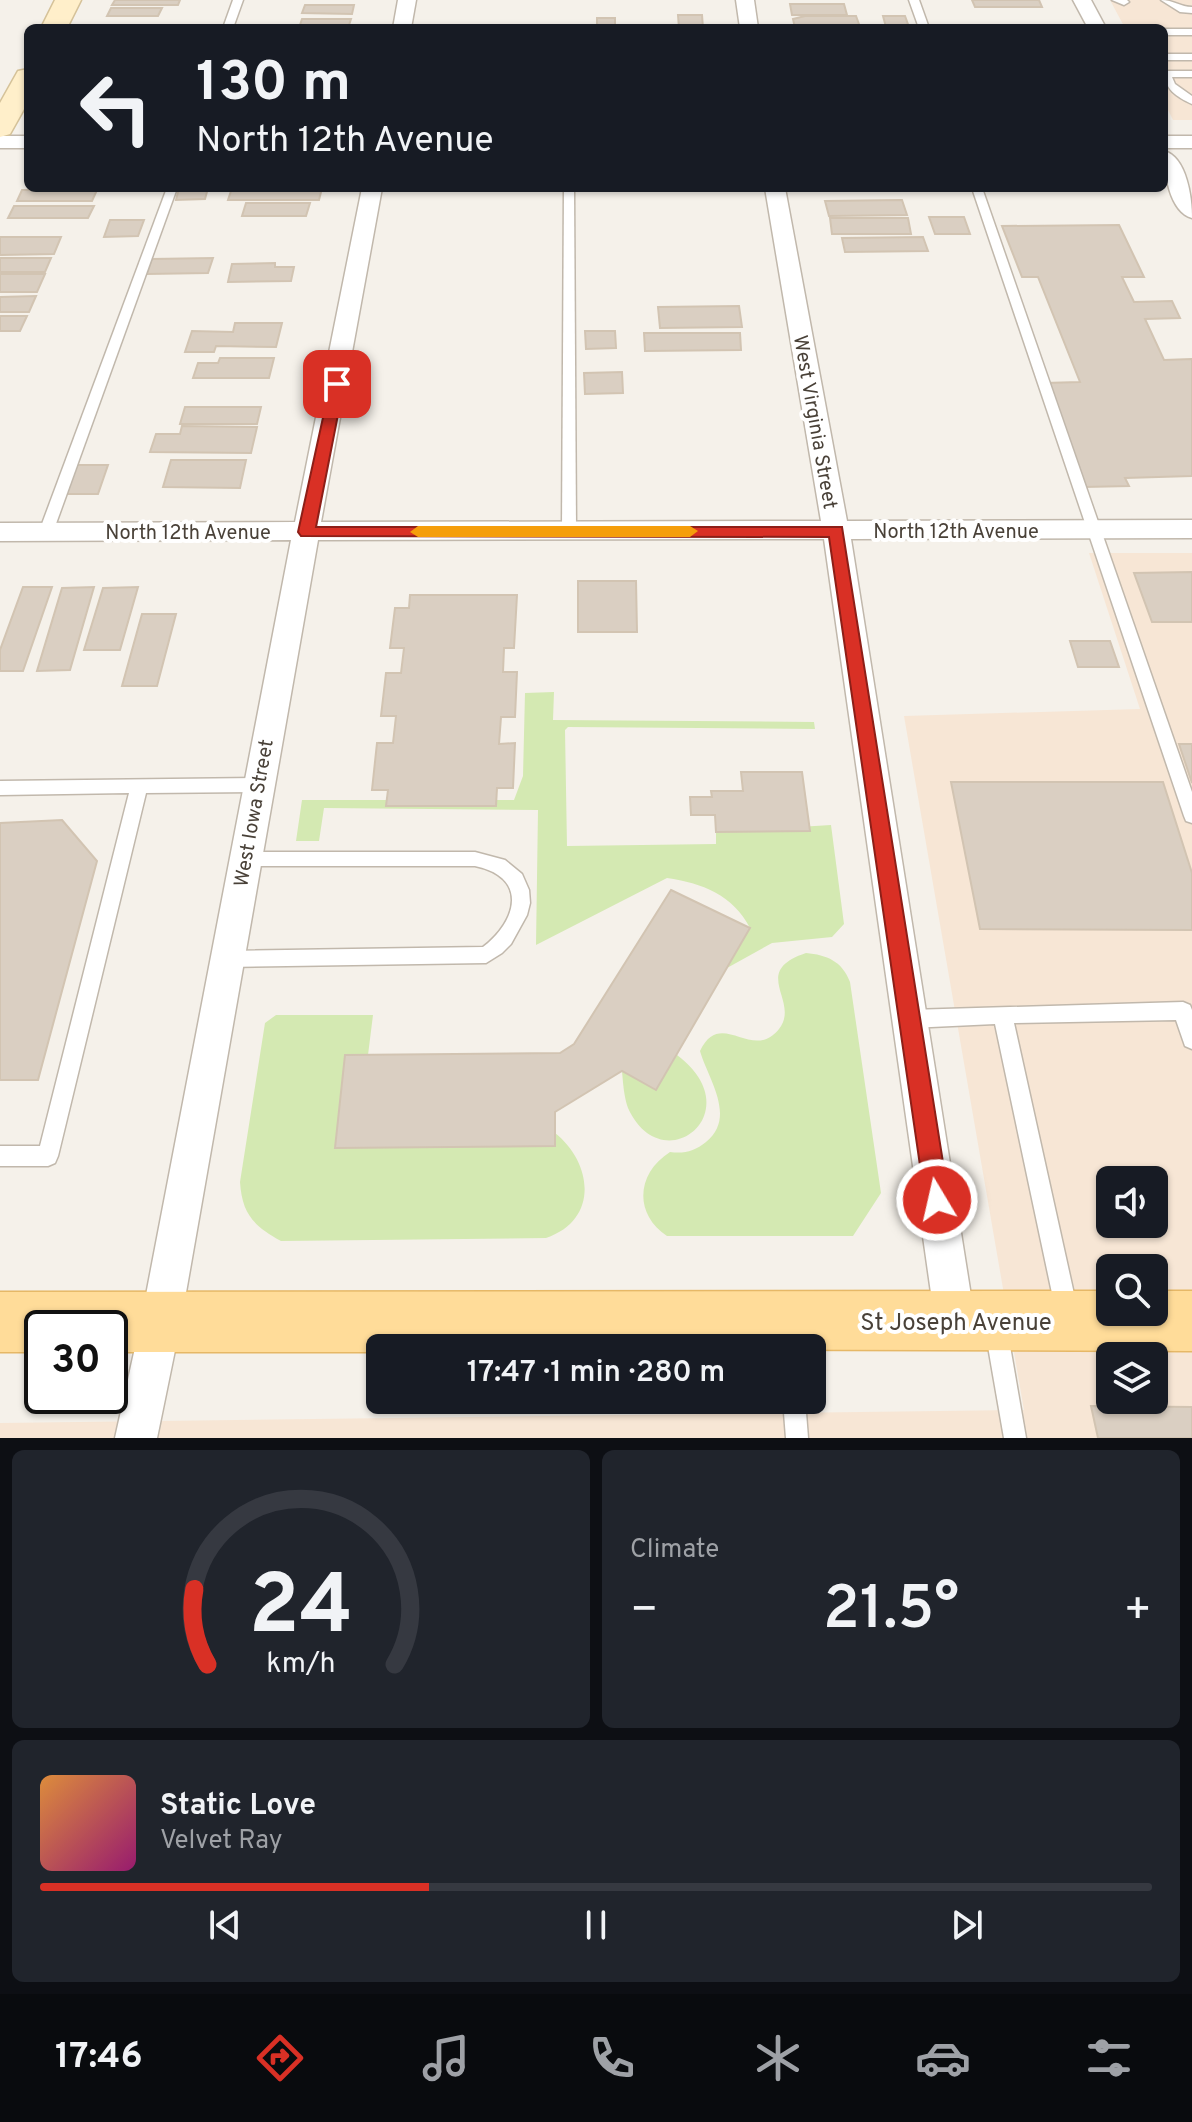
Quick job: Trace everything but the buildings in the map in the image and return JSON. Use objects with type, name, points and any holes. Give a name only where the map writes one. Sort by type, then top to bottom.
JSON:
[{"type":"main road","points":[[56,24],[68,0]]},
{"type":"main road","points":[[0,128],[24,84]]},
{"type":"main road","name":"St Joseph Avenue","points":[[0,1322],[161,1321],[744,1334]]},
{"type":"main road","name":"St Joseph Avenue","points":[[803,1334],[975,1321],[1192,1321]]},
{"type":"street","points":[[403,24],[407,0]]},
{"type":"street","points":[[745,0],[748,24]]},
{"type":"street","points":[[1082,0],[1095,24]]},
{"type":"street","points":[[0,142],[24,142]]},
{"type":"street","points":[[1168,142],[1192,142]]},
{"type":"street","points":[[1168,165],[1192,212]]},
{"type":"street","name":"West Iowa Street","points":[[136,1438],[161,1321],[258,785],[371,192]]},
{"type":"street","name":"West Virginia Street","points":[[776,192],[836,531],[910,1019],[975,1321]]},
{"type":"street","name":"North 12th Avenue","points":[[0,532],[1192,529]]},
{"type":"lane","points":[[229,24],[238,0]]},
{"type":"lane","points":[[914,0],[923,24]]},
{"type":"lane","points":[[1161,1],[1183,10],[1192,10]]},
{"type":"lane","points":[[1168,32],[1192,32]]},
{"type":"lane","points":[[1168,57],[1192,57]]},
{"type":"lane","points":[[1168,74],[1192,74]]},
{"type":"lane","points":[[1168,80],[1171,86],[1192,101]]},
{"type":"lane","points":[[46,532],[171,192]]},
{"type":"lane","points":[[569,192],[569,531]]},
{"type":"lane","points":[[978,192],[1192,816]]},
{"type":"lane","points":[[0,788],[258,785]]},
{"type":"lane","points":[[0,1156],[48,1156],[139,787]]},
{"type":"lane","points":[[227,959],[473,958],[500,947],[521,908],[519,887],[508,870],[475,859],[245,859]]},
{"type":"lane","points":[[910,1019],[1188,1011],[1192,1040]]},
{"type":"lane","points":[[1003,1015],[1069,1321]]},
{"type":"lane","points":[[975,1321],[1015,1438]]},
{"type":"lane","points":[[795,1414],[797,1438]]},
{"type":"shaded area","points":[[1110,0],[1192,0],[1192,120],[1173,120],[1168,110],[1168,24],[1123,24]]},
{"type":"shaded area","points":[[1089,553],[1192,553],[1192,1438],[0,1438],[0,1423],[1024,1410],[904,716],[1140,709]]},
{"type":"green space","points":[[554,692],[553,720],[814,722],[815,729],[568,727],[565,730],[567,846],[716,844],[716,832],[831,825],[844,924],[832,937],[772,943],[727,968],[750,928],[743,917],[715,892],[667,878],[536,945],[538,810],[324,808],[319,841],[296,841],[302,800],[514,800],[523,776],[525,693]]},
{"type":"green space","points":[[806,953],[833,960],[843,969],[850,982],[881,1193],[853,1236],[667,1236],[648,1216],[643,1193],[651,1171],[659,1161],[670,1152],[680,1153],[702,1145],[715,1132],[720,1110],[718,1098],[700,1051],[708,1039],[717,1034],[758,1041],[769,1038],[779,1029],[784,1018],[778,978],[781,969],[789,961]]},
{"type":"green space","points":[[276,1015],[373,1015],[368,1055],[345,1056],[336,1148],[554,1146],[555,1133],[568,1145],[583,1175],[585,1190],[575,1218],[563,1230],[546,1238],[281,1241],[272,1235],[251,1218],[243,1203],[240,1182],[265,1023]]},
{"type":"green space","points":[[677,1055],[698,1077],[706,1098],[704,1117],[694,1131],[678,1139],[661,1139],[643,1130],[628,1108],[622,1071],[656,1090]]},
{"type":"slow traffic","points":[[418,532],[690,531]]},
{"type":"route","points":[[337,384],[306,532],[836,531],[937,1200]]}]
